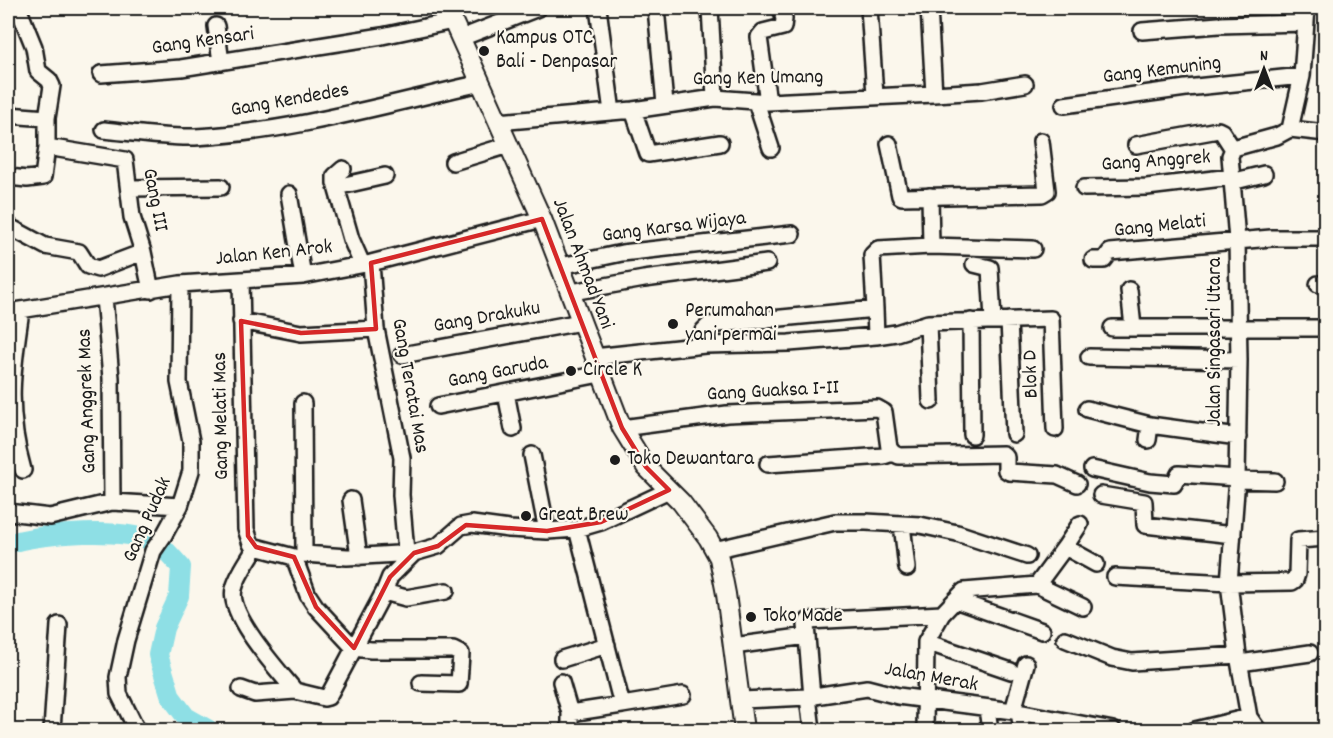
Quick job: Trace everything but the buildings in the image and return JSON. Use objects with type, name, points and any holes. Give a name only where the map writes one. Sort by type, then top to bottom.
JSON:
[{"type":"main road","name":"Jalan Ahmad Yani","points":[[450,14],[542,219],[572,292],[600,374],[622,428],[646,467],[681,502],[714,549],[723,572],[744,730]]},
{"type":"street","points":[[461,38],[538,8]]},
{"type":"street","points":[[598,8],[612,112]]},
{"type":"street","points":[[656,8],[665,104]]},
{"type":"street","points":[[710,8],[715,98]]},
{"type":"street","points":[[771,148],[762,102],[759,37],[763,32],[783,27],[784,19],[781,8]]},
{"type":"street","points":[[869,8],[875,95]]},
{"type":"street","points":[[929,8],[934,94]]},
{"type":"street","points":[[9,177],[27,179],[43,177],[47,147],[47,118],[52,86],[49,80],[38,71],[34,47],[20,10]]},
{"type":"street","name":"Gang Kensari","points":[[100,74],[181,69],[382,36],[450,14]]},
{"type":"street","points":[[1142,31],[1306,15],[1302,76],[1290,129]]},
{"type":"street","points":[[216,26],[221,62]]},
{"type":"street","name":"Gang Kemuning","points":[[1064,105],[1186,88],[1302,76]]},
{"type":"street","name":"Gang Kendedes","points":[[104,130],[193,137],[261,130],[304,123],[481,83]]},
{"type":"street","name":"Gang Ken Umang","points":[[499,122],[633,110],[715,98],[762,102],[982,91],[1025,84]]},
{"type":"street","points":[[633,110],[642,156],[720,143]]},
{"type":"street","points":[[8,115],[47,118]]},
{"type":"street","points":[[1136,145],[1218,130],[1222,132],[1233,149],[1290,129],[1326,133]]},
{"type":"street","points":[[889,144],[900,196],[930,196],[1045,193],[1047,190],[1041,141]]},
{"type":"street","points":[[453,162],[509,145]]},
{"type":"street","name":"Gang III","points":[[47,147],[125,160],[132,217],[143,252],[151,290]]},
{"type":"street","name":"Jalan Singasari Utara","points":[[1233,149],[1230,156],[1236,240],[1239,360],[1238,436],[1229,583],[1249,717]]},
{"type":"street","points":[[343,169],[335,176],[336,187],[385,176]]},
{"type":"street","name":"Gang Anggrek","points":[[1084,188],[1138,187],[1231,180],[1264,174]]},
{"type":"street","points":[[129,188],[221,187]]},
{"type":"street","name":"Gang Teratai Mas","points":[[336,187],[351,239],[366,264],[376,329],[402,458],[401,495],[410,553]]},
{"type":"street","points":[[289,194],[303,276]]},
{"type":"street","points":[[930,196],[932,246]]},
{"type":"street","name":"Jalan Ken Arok","points":[[14,311],[180,284],[303,276],[366,264],[542,219]]},
{"type":"street","points":[[8,226],[45,246],[78,252],[88,266],[98,269],[143,252]]},
{"type":"street","name":"Gang Karsa Wijaya","points":[[561,266],[622,253],[792,234]]},
{"type":"street","points":[[1236,240],[1326,238]]},
{"type":"street","name":"Gang Melati","points":[[1093,260],[1104,260],[1110,252],[1236,240]]},
{"type":"street","points":[[876,336],[872,262],[874,252],[878,249],[932,246],[1033,249]]},
{"type":"street","points":[[572,292],[644,279],[767,263]]},
{"type":"street","points":[[974,264],[990,268],[1001,320],[1014,434]]},
{"type":"street","name":"Gang Melati Mas","points":[[240,280],[246,529],[251,544],[256,547]]},
{"type":"street","name":"Gang Pudak","points":[[137,730],[119,694],[117,683],[126,640],[153,551],[180,506],[191,471],[191,441],[179,382],[180,284]]},
{"type":"street","points":[[1129,290],[1133,327]]},
{"type":"street","name":"Gang Anggrek Mas","points":[[104,297],[111,378],[112,502]]},
{"type":"street","points":[[705,345],[703,331],[709,325],[875,309]]},
{"type":"street","points":[[14,311],[10,366],[11,442],[23,470]]},
{"type":"street","name":"Blok D","points":[[1001,320],[1051,318],[1055,429]]},
{"type":"street","points":[[594,357],[705,345],[789,343],[876,336],[896,333],[928,323],[1001,320]]},
{"type":"street","points":[[241,321],[301,333],[376,329]]},
{"type":"street","points":[[971,321],[972,435]]},
{"type":"street","name":"Gang Drakuku","points":[[402,355],[581,322]]},
{"type":"street","points":[[928,323],[931,401]]},
{"type":"street","points":[[1112,328],[1326,327]]},
{"type":"street","points":[[1089,357],[1239,360]]},
{"type":"street","name":"Gang Garuda","points":[[438,406],[600,374]]},
{"type":"street","points":[[506,393],[513,429]]},
{"type":"street","points":[[303,403],[304,554],[359,557],[410,553],[438,546],[461,526],[466,525],[547,531],[577,529],[601,522],[669,490]]},
{"type":"street","name":"Gang Guaksa I-II","points":[[622,428],[727,414],[877,408],[884,412],[892,453]]},
{"type":"street","points":[[1087,409],[1149,432],[1238,436]]},
{"type":"street","points":[[768,464],[884,456],[892,453],[898,456],[1003,454],[1006,457],[1006,470],[1009,472],[1064,477],[1077,484]]},
{"type":"street","points":[[532,455],[547,531]]},
{"type":"street","points":[[1092,469],[1150,482],[1174,484],[1179,474],[1275,482]]},
{"type":"street","points":[[1101,495],[1144,502],[1145,525],[1233,535]]},
{"type":"street","points":[[351,500],[359,557]]},
{"type":"street","points":[[8,512],[50,517],[112,502],[180,506]]},
{"type":"street","points":[[714,549],[835,522],[920,525],[957,533],[1027,556]]},
{"type":"street","points":[[902,524],[907,568]]},
{"type":"street","points":[[1037,585],[1080,524]]},
{"type":"street","points":[[577,529],[622,705]]},
{"type":"street","points":[[1114,577],[1229,583],[1295,580],[1298,540],[1326,538]]},
{"type":"street","points":[[295,692],[249,633],[234,599],[233,590],[256,547],[294,558],[308,595],[316,607],[354,648],[453,650],[461,654],[459,684],[421,683]]},
{"type":"street","points":[[1065,547],[1096,564]]},
{"type":"street","points":[[241,689],[255,694],[295,692],[328,697],[390,577],[410,553]]},
{"type":"street","points":[[925,730],[926,642],[942,614],[961,592],[1037,585],[1083,608]]},
{"type":"street","points":[[384,592],[406,598],[446,591]]},
{"type":"street","points":[[955,600],[1042,631]]},
{"type":"street","points":[[812,730],[806,623],[811,619],[942,614]]},
{"type":"street","points":[[52,730],[59,625]]},
{"type":"street","points":[[734,646],[807,636]]},
{"type":"street","points":[[1065,639],[1112,658],[1132,662],[1239,659],[1310,652]]},
{"type":"street","points":[[926,642],[1011,671]]},
{"type":"street","points":[[562,659],[607,645]]},
{"type":"street","points":[[1022,730],[1016,712],[1026,664]]},
{"type":"street","points":[[561,681],[570,713],[570,730]]},
{"type":"street","name":"Jalan Merak","points":[[741,700],[810,697],[867,688],[898,696],[1016,712],[1113,730]]},
{"type":"street","points":[[570,713],[683,695]]},
{"type":"street","points":[[987,709],[990,730]]},
{"type":"street","points":[[1195,730],[1249,717],[1258,730]]},
{"type":"highlighted area","points":[[542,219],[622,428],[646,467],[669,490],[601,522],[547,531],[466,525],[438,546],[414,553],[390,577],[354,648],[316,607],[294,557],[256,547],[248,536],[241,321],[301,333],[376,329],[371,263]]},
{"type":"waterway","points":[[8,544],[61,534],[106,533],[145,538],[164,549],[181,567],[179,596],[164,628],[158,655],[171,697],[186,717],[209,730]]},
{"type":"place","name":"Kampus OTC Bali - Denpasar","points":[[484,51]]},
{"type":"place","name":"Perumahan yani permai","points":[[673,324]]},
{"type":"place","name":"Circle K","points":[[571,371]]},
{"type":"place","name":"Toko Dewantara","points":[[615,460]]},
{"type":"place","name":"Great Brew","points":[[526,516]]},
{"type":"place","name":"Toko Made","points":[[751,617]]}]
